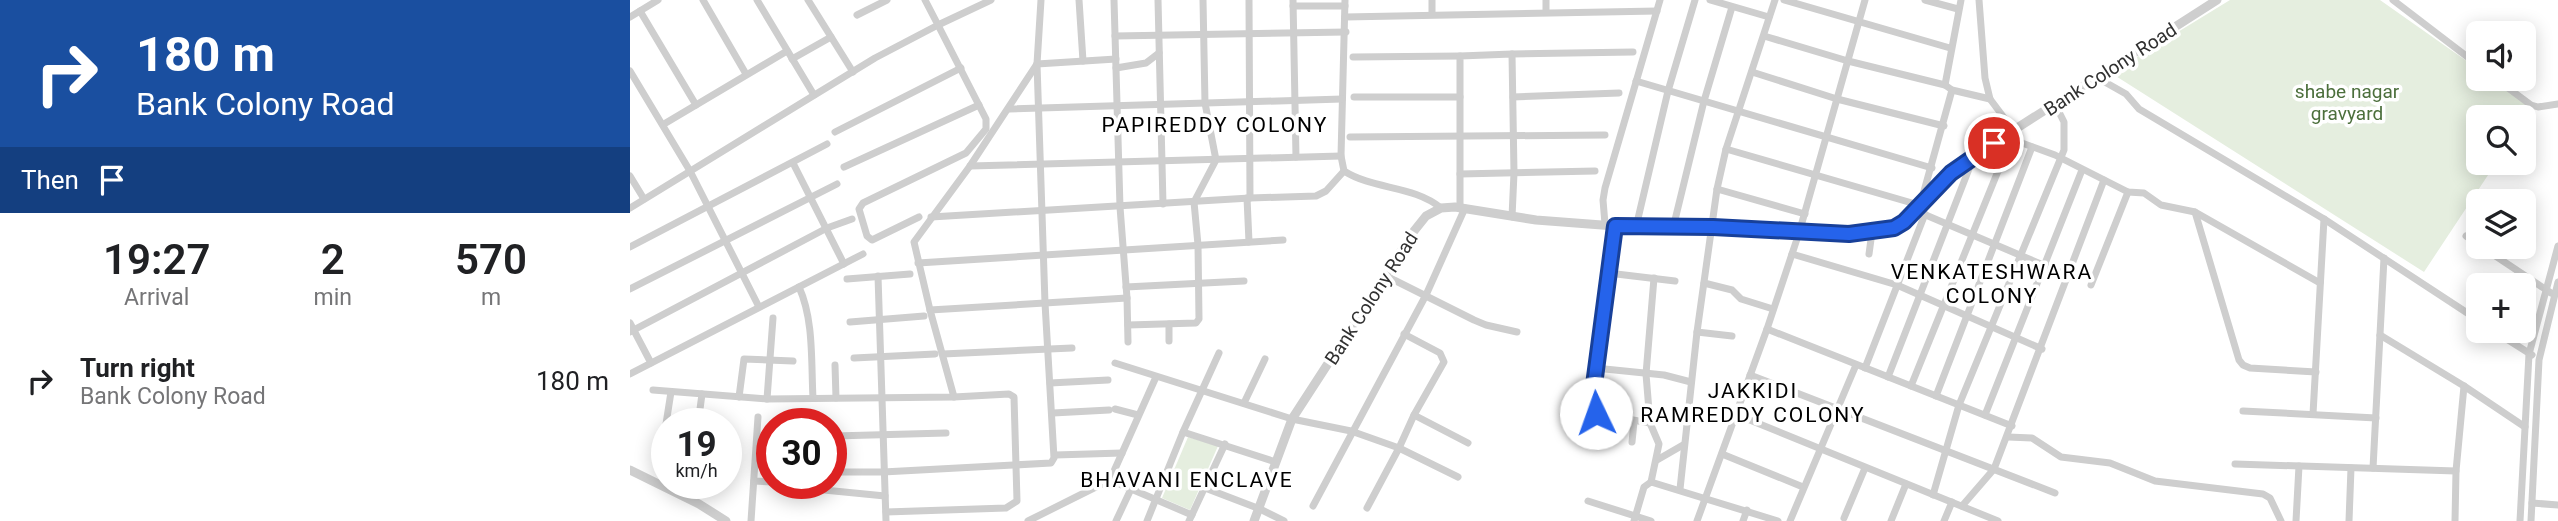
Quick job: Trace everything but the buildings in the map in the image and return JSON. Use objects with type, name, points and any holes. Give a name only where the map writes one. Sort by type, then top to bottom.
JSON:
[{"type":"street","points":[[630,18],[658,0]]},
{"type":"street","points":[[703,0],[746,74]]},
{"type":"street","points":[[757,0],[814,95]]},
{"type":"street","points":[[808,0],[853,72]]},
{"type":"street","points":[[856,15],[887,0]]},
{"type":"street","points":[[919,217],[872,240],[867,236],[859,209],[863,203],[970,150],[988,124],[925,0]]},
{"type":"street","points":[[630,208],[853,72],[938,25],[991,0]]},
{"type":"street","points":[[847,471],[1051,463],[1055,455],[1045,303],[1037,64],[1041,0]]},
{"type":"street","points":[[1079,0],[1083,61]]},
{"type":"street","points":[[1114,0],[1118,161],[1128,342]]},
{"type":"street","points":[[1158,0],[1163,204]]},
{"type":"street","points":[[1128,326],[1198,322],[1198,245],[1194,202],[1216,160],[1205,103],[1203,0]]},
{"type":"street","points":[[1249,0],[1249,242]]},
{"type":"street","points":[[1432,0],[1432,15]]},
{"type":"street","points":[[1546,0],[1546,12]]},
{"type":"street","points":[[1623,0],[1623,12]]},
{"type":"street","points":[[1650,423],[1596,413],[1592,404],[1608,272],[1610,225],[1603,212],[1605,188],[1660,0]]},
{"type":"street","points":[[1636,227],[1668,91],[1695,0]]},
{"type":"street","points":[[1710,0],[1769,18]]},
{"type":"street","points":[[1724,0],[1741,9]]},
{"type":"street","points":[[1680,489],[1683,445],[1717,188],[1726,149],[1774,0]]},
{"type":"street","points":[[1784,0],[1950,48]]},
{"type":"street","points":[[1697,521],[1767,330],[1799,233],[1865,0]]},
{"type":"street","points":[[1925,0],[1958,9]]},
{"type":"street","points":[[1918,205],[1944,126],[1950,48],[1961,0]]},
{"type":"street","points":[[1979,0],[1985,78],[1990,99],[2012,135],[2128,192],[2144,193],[2161,205],[2195,212],[2320,283]]},
{"type":"street","name":"Bank Colony Road","points":[[1254,521],[1292,419],[1426,216],[1441,208],[1462,208],[1512,217],[1636,227],[1713,227],[1799,233],[1872,232],[1901,224],[1951,173],[1975,155],[2012,135],[2054,104],[2217,0]]},
{"type":"street","points":[[2393,0],[2466,56]]},
{"type":"street","points":[[1296,157],[1293,3],[1345,3],[1341,156],[1344,171],[1357,179],[1429,198],[1441,208]]},
{"type":"street","points":[[1673,228],[1704,102],[1732,7]]},
{"type":"street","points":[[640,11],[696,104]]},
{"type":"street","points":[[1345,17],[1657,11]]},
{"type":"street","points":[[1115,36],[1346,32]]},
{"type":"street","points":[[1764,36],[1990,99]]},
{"type":"street","points":[[792,59],[831,37]]},
{"type":"street","points":[[664,124],[787,51]]},
{"type":"street","points":[[1353,57],[1633,51]]},
{"type":"street","points":[[1116,68],[1146,63],[1159,53]]},
{"type":"street","points":[[1512,54],[1512,217]]},
{"type":"street","points":[[1313,506],[1426,295],[1462,208],[1460,55]]},
{"type":"street","points":[[1037,64],[1116,59]]},
{"type":"street","points":[[954,397],[927,313],[915,242],[970,166],[1037,64]]},
{"type":"street","points":[[835,132],[961,68]]},
{"type":"street","points":[[630,71],[633,81],[664,124],[690,171],[759,307]]},
{"type":"street","points":[[1752,72],[1837,99],[1944,126]]},
{"type":"street","points":[[2096,77],[2126,94],[2139,109],[2324,219],[2466,312]]},
{"type":"street","points":[[1636,81],[1932,168]]},
{"type":"street","points":[[2512,91],[2538,107],[2558,104]]},
{"type":"street","points":[[1513,97],[1619,93]]},
{"type":"street","points":[[1354,97],[1460,97]]},
{"type":"street","points":[[1009,109],[1342,99]]},
{"type":"street","points":[[1933,495],[1959,405],[2064,150],[2066,131],[2060,111],[2054,104]]},
{"type":"street","points":[[844,167],[979,105]]},
{"type":"street","points":[[1350,137],[1605,135]]},
{"type":"street","points":[[1911,386],[2012,135]]},
{"type":"street","points":[[630,247],[827,144]]},
{"type":"street","points":[[1936,396],[2032,147]]},
{"type":"street","points":[[1726,149],[1918,205],[1925,214],[2069,276]]},
{"type":"street","points":[[1888,377],[1975,155]]},
{"type":"street","points":[[970,166],[1341,156]]},
{"type":"street","points":[[793,163],[844,264]]},
{"type":"street","points":[[1984,415],[2082,170]]},
{"type":"street","points":[[931,217],[1322,195],[1344,171]]},
{"type":"street","points":[[1460,174],[1595,171]]},
{"type":"street","points":[[630,176],[644,199]]},
{"type":"street","points":[[1962,506],[1994,469],[2008,437],[2104,180]]},
{"type":"street","points":[[630,289],[837,184]]},
{"type":"street","points":[[1717,188],[1805,214]]},
{"type":"street","points":[[2091,285],[2128,192]]},
{"type":"street","points":[[2195,212],[2239,360],[2250,368],[2316,372]]},
{"type":"street","points":[[1865,368],[1925,214]]},
{"type":"street","points":[[651,363],[631,328],[742,275],[827,228],[852,219]]},
{"type":"street","points":[[2313,414],[2324,219]]},
{"type":"street","points":[[1869,254],[1872,232]]},
{"type":"street","points":[[918,263],[1283,240]]},
{"type":"street","points":[[2531,521],[2539,360],[2558,246]]},
{"type":"street","points":[[630,374],[863,254]]},
{"type":"street","points":[[1792,254],[1897,285],[2042,349]]},
{"type":"street","points":[[2373,468],[2384,258]]},
{"type":"street","points":[[2501,259],[2551,293]]},
{"type":"street","points":[[1608,272],[1675,281]]},
{"type":"street","points":[[847,279],[910,274]]},
{"type":"street","points":[[878,276],[886,521]]},
{"type":"street","points":[[1386,276],[1486,325],[1517,331]]},
{"type":"street","points":[[1635,519],[1644,487],[1651,482],[1657,460],[1658,444],[1650,423],[1646,374],[1654,278]]},
{"type":"street","points":[[1126,287],[1244,281]]},
{"type":"street","points":[[2520,521],[2529,354],[2551,293],[2558,282]]},
{"type":"street","points":[[1704,283],[1732,290],[1741,299],[1773,309]]},
{"type":"street","points":[[799,287],[808,324],[813,398]]},
{"type":"street","points":[[850,322],[927,313],[1127,298]]},
{"type":"street","points":[[768,399],[773,318]]},
{"type":"street","points":[[1169,324],[1169,341]]},
{"type":"street","points":[[1767,330],[2012,426]]},
{"type":"street","points":[[1697,332],[1732,336]]},
{"type":"street","points":[[1367,508],[1444,362],[1440,353],[1404,334]]},
{"type":"street","points":[[2380,335],[2525,427]]},
{"type":"street","points":[[2512,343],[2539,360]]},
{"type":"street","points":[[854,358],[1072,348]]},
{"type":"street","points":[[1147,521],[1219,353]]},
{"type":"street","points":[[739,397],[744,359],[793,361]]},
{"type":"street","points":[[1244,402],[1265,359]]},
{"type":"street","points":[[1115,363],[1292,419],[1351,432],[1399,448],[1458,477]]},
{"type":"street","points":[[835,365],[836,398]]},
{"type":"street","points":[[1790,521],[1856,365]]},
{"type":"street","points":[[1595,368],[1691,382]]},
{"type":"street","points":[[1750,375],[2055,493]]},
{"type":"street","points":[[1028,521],[1110,480],[1156,377]]},
{"type":"street","points":[[1050,383],[1108,380]]},
{"type":"street","points":[[2455,521],[2456,471],[2464,386]]},
{"type":"street","points":[[653,390],[768,399],[1009,394],[1014,397],[1017,501],[1011,507],[886,512]]},
{"type":"street","points":[[668,408],[671,392]]},
{"type":"street","points":[[700,408],[702,394]]},
{"type":"street","points":[[1052,414],[1112,409],[1138,415]]},
{"type":"street","points":[[2243,411],[2376,418]]},
{"type":"street","points":[[1735,414],[1995,520]]},
{"type":"street","points":[[1414,415],[1468,443]]},
{"type":"street","points":[[1632,442],[1634,422]]},
{"type":"street","points":[[1184,432],[1276,462]]},
{"type":"street","points":[[847,435],[946,433]]},
{"type":"street","points":[[2008,437],[2032,438],[2061,457],[2110,463],[2155,481],[2263,494],[2270,498],[2281,521]]},
{"type":"street","points":[[1110,480],[1156,499],[1190,518],[1225,444]]},
{"type":"street","points":[[1657,460],[1683,445]]},
{"type":"street","points":[[751,521],[756,449]]},
{"type":"street","points":[[1055,455],[1122,453]]},
{"type":"street","points":[[1722,454],[1803,487]]},
{"type":"street","points":[[2235,464],[2456,471]]},
{"type":"street","points":[[2296,521],[2299,466]]},
{"type":"street","points":[[1844,518],[1865,468]]},
{"type":"street","points":[[2348,521],[2351,468]]},
{"type":"street","points":[[630,470],[651,480]]},
{"type":"street","points":[[1651,482],[1777,521]]},
{"type":"street","points":[[1891,521],[1906,484]]},
{"type":"street","points":[[1205,488],[1284,521]]},
{"type":"street","points":[[1116,521],[1131,489]]},
{"type":"street","points":[[847,492],[885,496]]},
{"type":"street","points":[[688,499],[726,521]]},
{"type":"street","points":[[1588,501],[1635,519],[1651,521]]},
{"type":"street","points":[[1944,521],[1951,502]]},
{"type":"street","points":[[2532,503],[2558,505]]},
{"type":"street","points":[[952,510],[952,521]]},
{"type":"street","points":[[1743,521],[1747,510]]},
{"type":"green space","name":"shabe nagar gravyard","points":[[2230,0],[2380,0],[2466,61],[2466,91],[2508,91],[2529,105],[2466,105],[2466,175],[2488,175],[2479,189],[2466,189],[2466,208],[2424,272],[2111,73]]},
{"type":"green space","points":[[1188,437],[1218,446],[1190,510],[1162,498]]},
{"type":"district","name":"PAPIREDDY COLONY","points":[[1215,125]]},
{"type":"district","name":"VENKATESHWARA COLONY","points":[[1992,284]]},
{"type":"district","name":"JAKKIDI RAMREDDY COLONY","points":[[1753,403]]},
{"type":"district","name":"BHAVANI ENCLAVE","points":[[1187,480]]},
{"type":"route","points":[[1596,413],[1592,400],[1615,226],[1713,227],[1849,234],[1894,228],[1904,222],[1951,173],[1994,143]]}]
